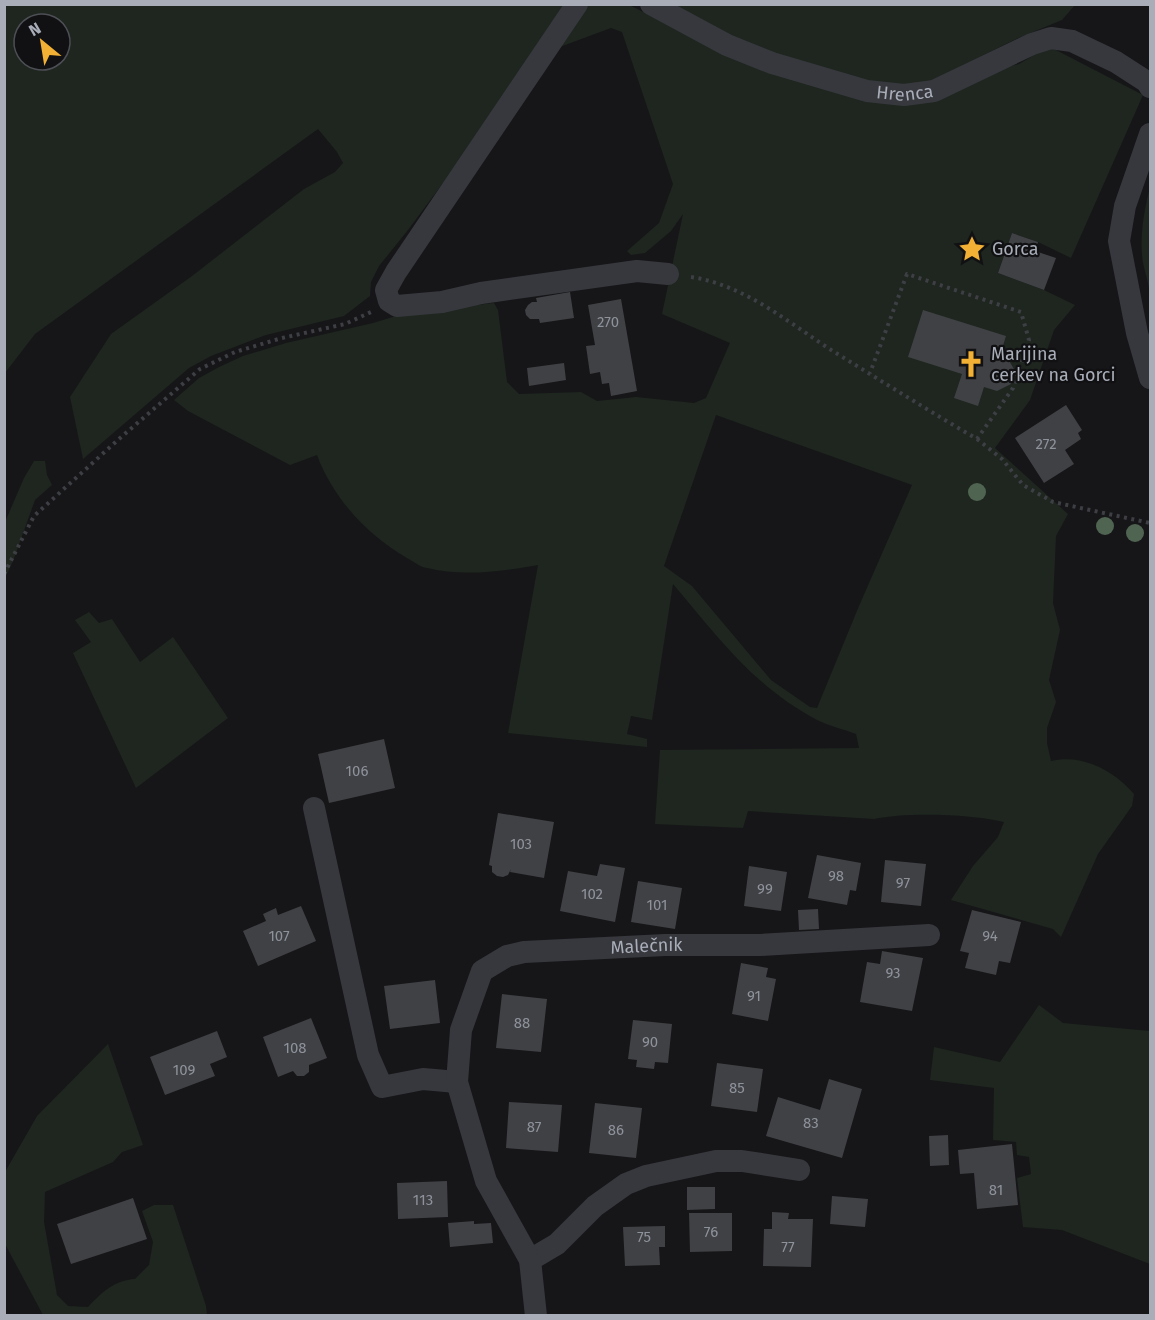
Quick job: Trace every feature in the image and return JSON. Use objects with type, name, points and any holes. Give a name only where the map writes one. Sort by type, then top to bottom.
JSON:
[{"type":"street","points":[[577,4],[396,272],[386,290],[389,301],[397,306],[442,302],[481,293],[638,271],[668,274]]},
{"type":"street","name":"Hrenca","points":[[651,4],[727,45],[772,63],[867,91],[904,95],[934,91],[1032,44],[1051,38],[1072,41],[1116,62],[1147,82],[1150,87]]},
{"type":"street","points":[[1150,134],[1125,206],[1119,241],[1137,333],[1150,378]]},
{"type":"street","points":[[314,808],[368,1055],[382,1087],[423,1079],[457,1082]]},
{"type":"street","name":"Malečnik","points":[[536,1316],[530,1260],[486,1181],[457,1082],[461,1030],[482,971],[507,956],[524,952],[665,945],[760,945],[929,935]]},
{"type":"street","points":[[530,1260],[557,1244],[595,1206],[626,1184],[646,1176],[716,1161],[742,1161],[799,1170]]},
{"type":"path","points":[[668,274],[705,279],[743,294],[870,373],[899,394],[977,439],[1002,459],[1023,485],[1053,502],[1150,523]]},
{"type":"path","points":[[870,373],[907,274],[1021,312],[1029,340],[1013,388],[977,439]]},
{"type":"path","points":[[4,574],[34,516],[200,369],[236,352],[282,338],[345,324],[389,301]]},
{"type":"shaded area","points":[[5,5],[564,5],[484,128],[379,266],[371,282],[370,296],[344,316],[266,335],[211,356],[189,368],[83,459],[70,397],[111,334],[192,276],[304,189],[335,172],[343,163],[318,129],[35,334],[5,373]]},
{"type":"shaded area","points":[[584,5],[629,5],[741,60],[875,99],[1019,64],[1046,48],[1054,49],[1143,95],[1071,258],[1038,242],[1012,233],[998,273],[1044,290],[1075,305],[1054,330],[1030,400],[995,448],[1068,514],[1056,536],[1053,603],[1060,630],[1049,680],[1056,702],[1047,728],[1047,743],[1051,761],[1075,760],[1097,766],[1117,778],[1134,794],[1132,806],[1098,854],[1061,937],[1053,929],[951,900],[973,866],[998,837],[1004,822],[975,817],[939,815],[903,815],[874,819],[748,811],[743,828],[655,824],[660,750],[859,748],[856,734],[817,720],[774,692],[721,641],[673,584],[652,720],[631,716],[627,734],[647,739],[647,747],[508,733],[538,565],[469,573],[440,571],[422,566],[392,549],[365,527],[332,486],[317,455],[290,465],[188,411],[174,400],[199,378],[243,356],[409,312],[494,303],[498,310],[507,382],[519,394],[581,392],[597,401],[636,397],[694,403],[706,398],[730,343],[662,314],[683,214],[671,231],[645,253],[631,255],[627,251],[659,223],[673,184],[622,32],[611,28],[557,48]],"holes":[[[716,415],[912,485],[817,708],[810,707],[771,680],[692,586],[664,566]]]},
{"type":"shaded area","points":[[667,5],[1075,5],[1062,20],[1016,39],[929,82],[906,85],[876,83],[748,47]]},
{"type":"shaded area","points":[[1150,187],[1150,300],[1143,263],[1142,234]]},
{"type":"shaded area","points":[[34,461],[45,461],[47,475],[52,485],[35,500],[5,578],[5,522]]},
{"type":"shaded area","points":[[89,612],[99,623],[112,619],[140,662],[173,637],[228,718],[136,788],[73,653],[91,642],[75,620]]},
{"type":"shaded area","points":[[1039,1005],[1063,1023],[1150,1031],[1150,1264],[1062,1230],[1023,1227],[1017,1178],[1031,1174],[1029,1157],[1017,1155],[1016,1142],[993,1140],[994,1088],[930,1080],[934,1047],[1000,1062]]},
{"type":"shaded area","points":[[108,1044],[143,1145],[122,1152],[113,1162],[45,1192],[44,1222],[57,1295],[68,1306],[88,1307],[109,1288],[135,1279],[149,1265],[153,1242],[142,1211],[154,1205],[173,1205],[207,1315],[43,1315],[5,1244],[5,1172],[37,1116]]},
{"type":"building","points":[[1012,233],[1038,242],[1035,251],[1056,258],[1044,290],[998,273]]},
{"type":"building","points":[[570,292],[574,318],[540,323],[539,319],[530,319],[526,315],[525,310],[532,302],[537,302],[536,298]]},
{"type":"building","points":[[621,299],[637,391],[611,396],[609,383],[602,384],[600,372],[590,374],[586,346],[595,345],[588,305]]},
{"type":"building","name":"Marijina cerkev na Gorci","points":[[923,310],[1006,336],[1001,352],[1007,357],[1015,371],[1011,384],[997,391],[984,387],[978,406],[954,398],[962,374],[908,357]]},
{"type":"building","points":[[564,363],[566,380],[529,386],[527,368]]},
{"type":"building","points":[[1066,405],[1082,430],[1078,433],[1081,439],[1065,450],[1074,464],[1044,483],[1015,438]]},
{"type":"building","points":[[384,739],[395,788],[329,803],[318,754]]},
{"type":"building","points":[[498,813],[554,822],[544,878],[510,872],[511,869],[508,875],[503,877],[492,872],[492,866],[489,865]]},
{"type":"building","points":[[817,855],[861,863],[856,891],[850,890],[847,905],[808,898]]},
{"type":"building","points":[[885,860],[926,864],[921,906],[881,902]]},
{"type":"building","points":[[600,864],[625,868],[615,922],[560,911],[568,871],[597,876]]},
{"type":"building","points":[[749,866],[787,872],[781,911],[744,906]]},
{"type":"building","points":[[638,881],[682,888],[675,929],[631,922]]},
{"type":"building","points":[[301,906],[316,941],[258,966],[243,931],[266,921],[263,914],[276,908],[278,915]]},
{"type":"building","points":[[818,909],[819,929],[799,930],[798,910]]},
{"type":"building","points":[[972,910],[1021,922],[1010,963],[999,961],[996,975],[965,968],[969,953],[960,951]]},
{"type":"building","points":[[882,951],[923,958],[912,1011],[860,1002],[867,962],[880,964]]},
{"type":"building","points":[[741,963],[768,968],[766,977],[776,979],[768,1021],[732,1014]]},
{"type":"building","points":[[435,980],[440,1023],[390,1029],[384,986]]},
{"type":"building","points":[[502,994],[547,999],[541,1052],[496,1048]]},
{"type":"building","points":[[311,1018],[327,1058],[309,1065],[309,1072],[304,1076],[297,1076],[293,1071],[278,1077],[263,1037]]},
{"type":"building","points":[[633,1020],[672,1024],[668,1063],[655,1062],[654,1069],[636,1067],[637,1060],[628,1059]]},
{"type":"building","points":[[217,1031],[227,1057],[210,1064],[215,1076],[165,1095],[150,1057]]},
{"type":"building","points":[[717,1063],[763,1069],[757,1112],[711,1106]]},
{"type":"building","points":[[829,1079],[862,1089],[842,1158],[766,1136],[778,1097],[820,1110]]},
{"type":"building","points":[[509,1102],[562,1105],[558,1152],[506,1148]]},
{"type":"building","points":[[595,1103],[642,1108],[636,1158],[589,1153]]},
{"type":"building","points":[[948,1135],[949,1165],[930,1166],[929,1136]]},
{"type":"building","points":[[1012,1144],[1018,1205],[977,1209],[974,1173],[960,1174],[958,1150]]},
{"type":"building","points":[[447,1181],[448,1217],[398,1219],[397,1183]]},
{"type":"building","points":[[687,1187],[715,1187],[715,1209],[687,1210]]},
{"type":"building","points":[[832,1196],[868,1199],[865,1227],[830,1224]]},
{"type":"building","points":[[133,1198],[147,1239],[71,1264],[57,1224]]},
{"type":"building","points":[[772,1212],[789,1213],[788,1219],[813,1219],[811,1267],[763,1266],[764,1229],[772,1229]]},
{"type":"building","points":[[689,1213],[732,1213],[732,1251],[690,1252]]},
{"type":"building","points":[[474,1221],[474,1224],[491,1223],[493,1243],[450,1247],[448,1223]]},
{"type":"building","points":[[665,1226],[665,1247],[659,1247],[660,1265],[625,1266],[623,1227]]},
{"type":"place","name":"Gorca","points":[[972,249]]},
{"type":"place","name":"Marijina cerkev na Gorci","points":[[971,364]]}]
